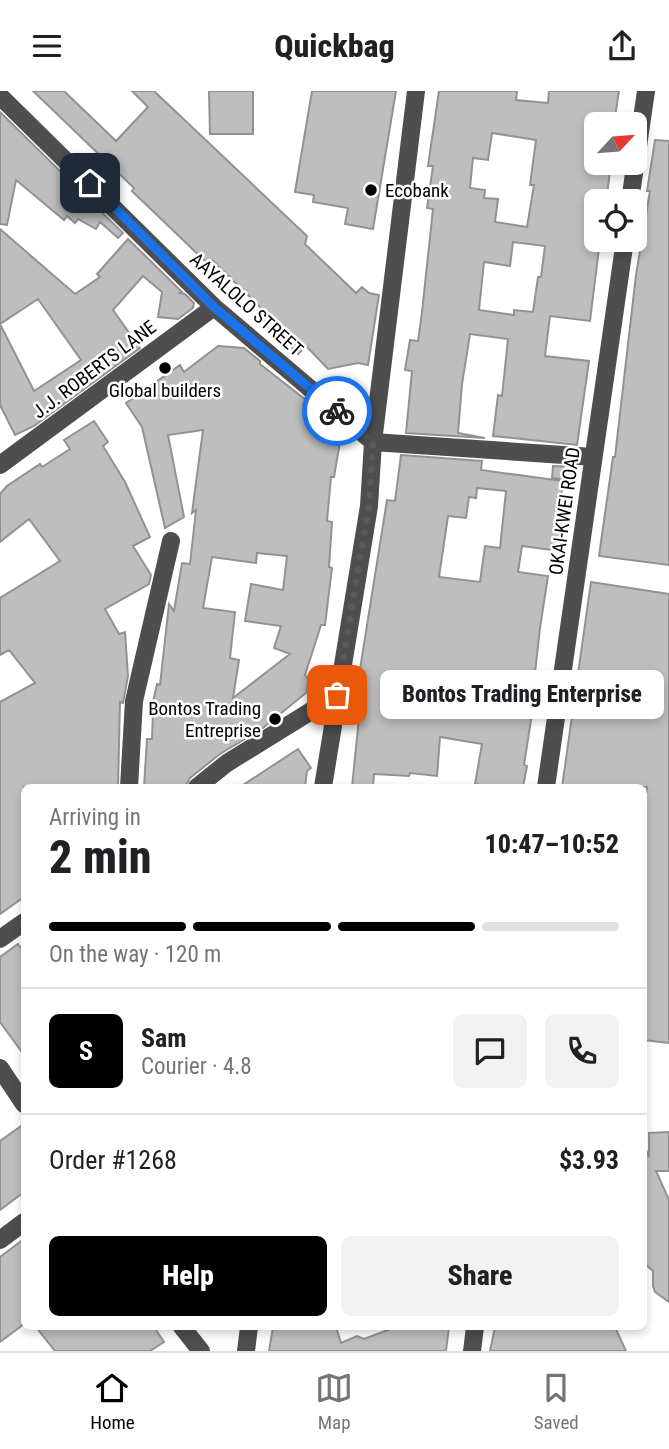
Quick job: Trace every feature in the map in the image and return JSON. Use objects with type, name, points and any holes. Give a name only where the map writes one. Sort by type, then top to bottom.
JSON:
[{"type":"street","points":[[323,784],[369,506],[373,442],[416,91]]},
{"type":"street","points":[[632,189],[646,91]]},
{"type":"street","name":"AAYALOLO STREET","points":[[0,96],[214,307],[373,442]]},
{"type":"street","name":"OKAI-KWEI ROAD","points":[[546,784],[623,252]]},
{"type":"street","name":"J.J. ROBERTS LANE","points":[[2,458],[214,307]]},
{"type":"street","points":[[373,442],[593,457]]},
{"type":"street","points":[[129,784],[134,701],[171,541]]},
{"type":"street","points":[[201,784],[227,763],[337,695]]},
{"type":"street","points":[[0,939],[21,924]]},
{"type":"street","points":[[0,1068],[21,1100]]},
{"type":"street","points":[[0,1240],[21,1224]]},
{"type":"street","points":[[185,1330],[201,1351]]},
{"type":"street","points":[[246,1351],[249,1330]]},
{"type":"street","points":[[472,1351],[475,1330]]},
{"type":"building","points":[[33,91],[64,91],[116,141],[148,107],[132,91],[154,91],[307,236],[305,244],[356,293],[362,287],[369,293],[379,295],[368,365],[358,363],[328,369],[306,346],[298,354],[257,316],[263,310],[212,260],[208,264]]},
{"type":"building","points":[[209,91],[253,91],[253,134],[210,134]]},
{"type":"building","points":[[312,91],[396,91],[373,229],[345,224],[348,208],[313,202],[314,195],[295,192]]},
{"type":"building","points":[[439,91],[517,91],[516,100],[548,103],[549,91],[619,91],[616,112],[584,112],[584,175],[610,175],[608,189],[584,189],[584,252],[599,252],[590,321],[550,316],[545,356],[589,361],[577,445],[493,436],[498,395],[502,396],[508,339],[470,334],[458,433],[485,438],[406,433],[412,371],[405,370],[410,340],[418,341],[422,312],[433,209],[427,208],[433,166],[428,166]],"holes":[[[492,133],[536,140],[530,185],[534,185],[527,227],[495,222],[498,199],[484,198],[485,190],[470,188],[473,158],[488,160]],[[513,242],[545,246],[533,312],[514,310],[514,315],[479,310],[484,262],[510,266]]]},
{"type":"building","points":[[0,112],[123,233],[118,238],[100,222],[96,229],[78,219],[75,223],[67,216],[64,220],[16,180],[7,225],[0,224]]},
{"type":"building","points":[[655,140],[669,141],[669,565],[599,556],[615,457],[636,275],[640,252],[647,252],[647,209],[650,191],[647,191]]},
{"type":"building","points":[[0,229],[75,294],[100,277],[97,274],[128,239],[182,292],[180,293],[194,303],[193,308],[178,319],[158,317],[162,292],[143,276],[113,310],[140,348],[34,426],[15,435],[0,405],[0,324]],"holes":[[[38,299],[81,360],[34,391],[0,324]]]},
{"type":"building","points":[[218,346],[244,348],[311,404],[310,408],[342,430],[334,477],[331,477],[327,521],[332,522],[329,567],[332,568],[325,625],[321,625],[305,675],[308,679],[307,692],[263,728],[220,754],[190,778],[187,784],[144,784],[147,739],[152,739],[151,710],[157,684],[160,685],[169,604],[174,611],[182,563],[190,564],[196,510],[192,513],[203,430],[168,435],[184,517],[165,528],[142,427],[126,403],[180,365],[184,372]],"holes":[[[257,553],[287,556],[283,590],[251,584],[245,621],[281,626],[274,648],[290,654],[233,698],[239,660],[230,658],[235,612],[203,608],[212,557],[256,563]]]},
{"type":"building","points":[[94,421],[108,442],[103,446],[125,482],[150,537],[133,546],[151,575],[149,584],[105,609],[119,634],[125,632],[128,676],[123,703],[120,702],[118,784],[21,784],[21,899],[0,914],[0,702],[35,683],[9,650],[0,655],[0,598],[60,561],[29,519],[0,542],[0,494],[7,486],[40,464],[42,467],[70,449],[64,440]]},
{"type":"building","points":[[401,455],[482,461],[481,470],[563,481],[559,516],[565,517],[562,547],[552,546],[551,550],[522,546],[518,572],[548,576],[524,784],[475,784],[482,744],[440,737],[437,776],[410,773],[409,776],[374,774],[373,784],[352,784],[362,688],[357,688],[387,500],[395,501]],"holes":[[[477,488],[506,491],[500,548],[485,546],[480,582],[439,577],[448,516],[466,518],[469,497],[476,498]]]},
{"type":"building","points":[[553,466],[576,467],[574,481],[552,478]]},
{"type":"building","points":[[591,582],[669,594],[669,1043],[647,1040],[647,784],[562,784]]},
{"type":"building","points":[[298,749],[311,768],[307,771],[305,784],[245,784]]},
{"type":"building","points":[[18,944],[21,948],[21,1051],[0,1022],[0,957]]},
{"type":"building","points":[[21,1126],[21,1194],[0,1210],[0,1141]]},
{"type":"building","points":[[669,1132],[669,1171],[656,1171],[669,1200],[669,1302],[655,1292],[653,1271],[647,1266],[649,1133]]},
{"type":"building","points":[[21,1241],[21,1326],[0,1342],[0,1257]]},
{"type":"building","points":[[38,1330],[156,1330],[164,1342],[150,1351],[55,1351]]},
{"type":"building","points":[[272,1330],[337,1330],[341,1343],[357,1336],[364,1339],[388,1330],[449,1330],[446,1351],[269,1351]]},
{"type":"building","points":[[494,1330],[616,1330],[626,1351],[490,1351]]},
{"type":"way so far","points":[[337,411],[373,442],[369,506],[337,695]]},
{"type":"place","name":"Ecobank","points":[[371,190]]},
{"type":"place","name":"Global builders","points":[[165,368]]},
{"type":"place","name":"Bontos Trading Enterprise","points":[[337,695]]},
{"type":"place","name":"Bontos Trading Entreprise","points":[[275,719]]},
{"type":"route","points":[[90,183],[214,307],[337,411]]}]
